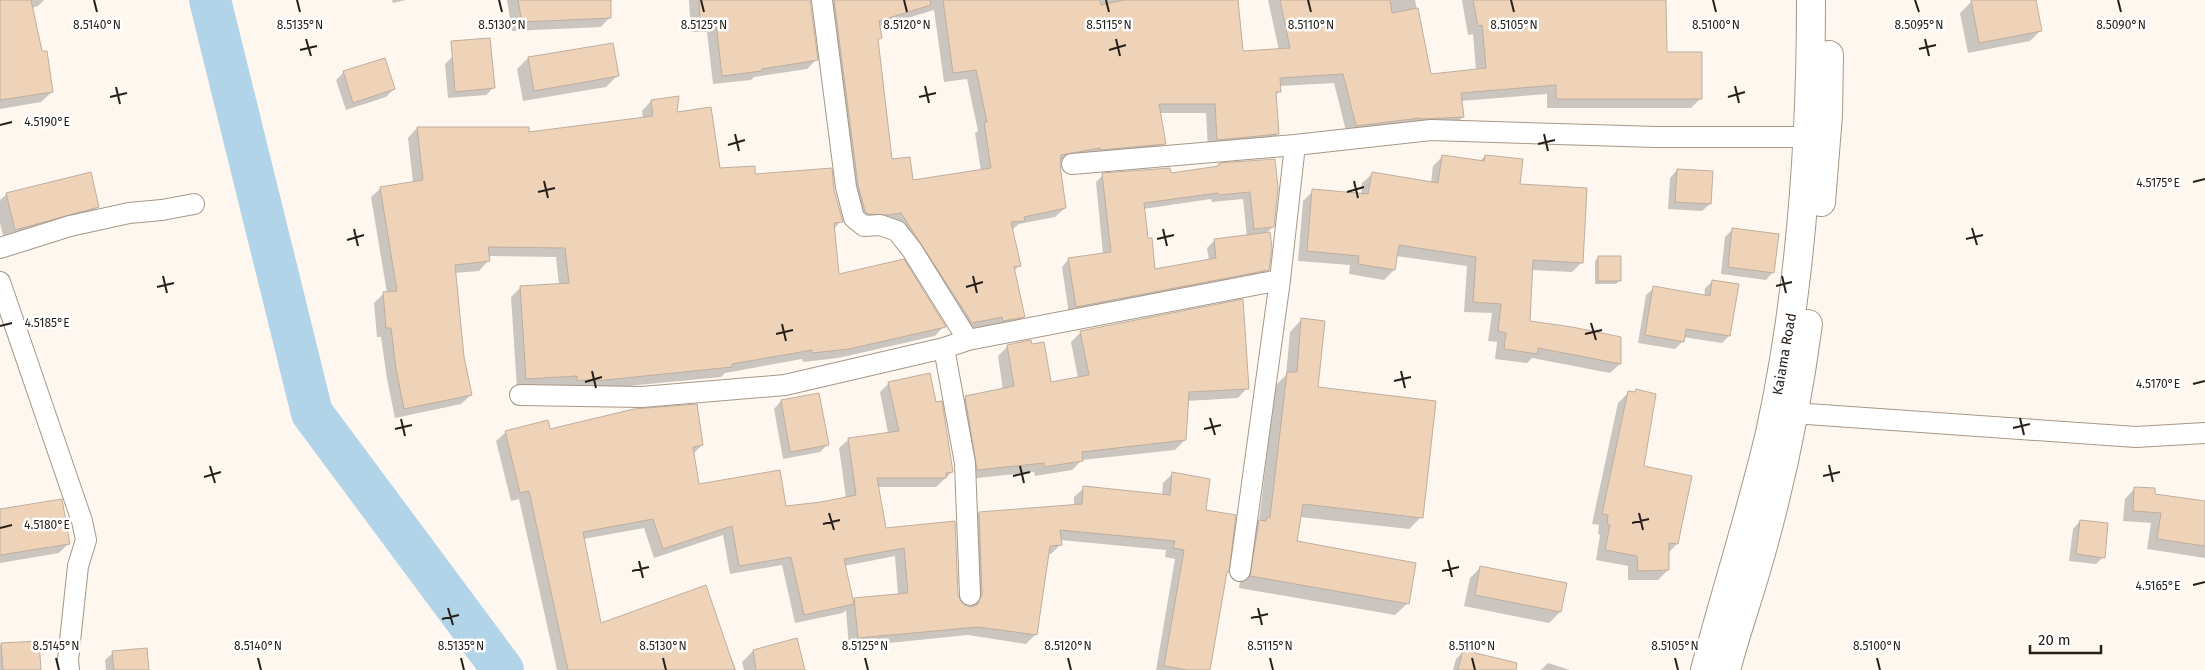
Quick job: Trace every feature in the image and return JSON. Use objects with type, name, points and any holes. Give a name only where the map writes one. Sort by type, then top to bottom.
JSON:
[{"type":"highway","name":"Kaiama Road","points":[[1705,670],[1754,496],[1781,374],[1799,247],[1811,62],[1811,0]]},
{"type":"highway","name":"Kaiama Road","points":[[1726,670],[1757,567],[1783,465],[1804,348],[1821,205],[1828,115],[1830,0]]},
{"type":"street","points":[[822,0],[846,187],[854,218],[864,226],[880,225],[897,231],[912,250],[968,340]]},
{"type":"street","points":[[1072,164],[1295,145],[1431,130],[1807,138]]},
{"type":"street","points":[[1240,571],[1280,280],[1295,145]]},
{"type":"street","points":[[0,248],[70,226],[129,213],[162,210],[194,204]]},
{"type":"street","points":[[520,396],[642,397],[786,384],[944,348],[968,340],[1280,280]]},
{"type":"street","points":[[0,282],[82,521],[86,540],[78,566],[68,660],[69,670]]},
{"type":"street","points":[[944,348],[965,463],[970,595]]},
{"type":"street","points":[[1793,413],[2136,437],[2205,433]]},
{"type":"building","points":[[0,0],[31,0],[42,51],[47,51],[53,92],[0,100]]},
{"type":"building","points":[[518,0],[611,0],[611,18],[522,22]]},
{"type":"building","points":[[699,0],[810,0],[818,60],[762,69],[762,71],[722,76],[716,23],[700,24]]},
{"type":"building","points":[[834,0],[930,0],[931,5],[879,21],[882,38],[878,39],[892,159],[910,157],[913,180],[991,168],[984,122],[987,122],[976,70],[953,73],[943,0],[1100,0],[1101,5],[1124,0],[1238,0],[1243,51],[1290,48],[1280,0],[1390,0],[1392,13],[1418,8],[1431,74],[1486,68],[1482,25],[1478,26],[1473,0],[1666,0],[1667,52],[1702,52],[1702,99],[1556,99],[1556,85],[1461,93],[1464,117],[1420,118],[1356,126],[1343,74],[1280,78],[1281,92],[1276,92],[1279,134],[1217,140],[1215,104],[1159,104],[1166,144],[1100,150],[1100,148],[1061,155],[1060,165],[1066,208],[1024,217],[1025,221],[1011,222],[1021,266],[1014,267],[1025,317],[1003,321],[1002,317],[972,323],[901,213],[888,215],[868,214],[865,211],[858,185]]},
{"type":"building","points":[[1971,0],[2036,0],[2042,31],[1979,43]]},
{"type":"building","points":[[490,38],[495,88],[455,92],[451,41]]},
{"type":"building","points":[[613,43],[619,76],[534,91],[528,57]]},
{"type":"building","points":[[385,58],[395,89],[353,103],[343,71]]},
{"type":"building","points":[[679,96],[677,112],[711,107],[720,168],[755,166],[755,174],[832,168],[834,190],[843,222],[834,223],[839,274],[904,259],[946,327],[849,349],[812,353],[812,350],[732,364],[732,367],[596,381],[596,379],[577,381],[577,376],[526,379],[520,286],[569,283],[565,248],[488,247],[490,261],[455,265],[464,357],[472,395],[404,409],[396,369],[391,328],[386,328],[383,292],[397,291],[380,187],[423,180],[417,127],[529,127],[529,132],[653,116],[651,100]]},
{"type":"building","points":[[1442,155],[1484,161],[1485,155],[1523,159],[1520,184],[1587,188],[1583,263],[1533,260],[1530,321],[1621,337],[1621,364],[1538,348],[1538,354],[1504,349],[1506,333],[1498,331],[1501,304],[1473,302],[1476,257],[1399,245],[1395,270],[1358,264],[1359,256],[1307,251],[1312,189],[1368,194],[1372,172],[1438,183]]},
{"type":"building","points":[[1275,159],[1278,188],[1274,227],[1254,229],[1250,192],[1219,195],[1218,193],[1144,203],[1148,238],[1152,238],[1155,269],[1216,258],[1214,239],[1270,232],[1272,248],[1269,270],[1076,307],[1068,258],[1111,252],[1102,173],[1170,168],[1171,173],[1219,166],[1219,163]]},
{"type":"building","points":[[1677,169],[1713,171],[1711,204],[1675,202]]},
{"type":"building","points":[[91,172],[99,207],[15,230],[6,193]]},
{"type":"building","points":[[1732,228],[1779,234],[1774,273],[1728,267]]},
{"type":"building","points":[[1598,256],[1621,256],[1621,281],[1598,281]]},
{"type":"building","points":[[1712,280],[1739,284],[1730,336],[1686,329],[1684,342],[1645,335],[1653,286],[1710,296]]},
{"type":"building","points":[[1243,299],[1249,389],[1189,392],[1186,440],[1082,452],[1083,461],[1044,467],[1044,463],[977,470],[965,396],[1014,386],[1007,345],[1031,340],[1032,344],[1044,342],[1051,382],[1089,375],[1080,331]]},
{"type":"building","points":[[1301,318],[1325,321],[1318,387],[1436,401],[1423,518],[1303,504],[1297,541],[1416,563],[1409,604],[1250,576],[1259,520],[1266,521],[1267,517],[1270,518],[1287,372],[1297,372]]},
{"type":"building","points":[[930,373],[936,402],[942,401],[953,472],[946,473],[946,478],[877,478],[886,528],[955,521],[958,596],[964,605],[971,607],[977,605],[982,595],[979,512],[1082,504],[1083,486],[1170,495],[1172,472],[1210,479],[1206,510],[1236,515],[1229,572],[1227,572],[1210,670],[1188,670],[1164,666],[1184,550],[1173,548],[1175,541],[1060,530],[1062,545],[1050,546],[1037,635],[978,627],[858,638],[854,598],[908,593],[904,548],[844,559],[854,604],[804,615],[791,557],[739,566],[732,526],[663,549],[653,519],[583,532],[601,623],[706,585],[735,670],[568,670],[529,491],[520,493],[505,431],[548,420],[550,429],[634,409],[697,404],[703,445],[693,447],[699,484],[780,470],[786,506],[821,502],[856,495],[848,438],[899,431],[888,382]]},
{"type":"building","points":[[1636,389],[1656,394],[1644,466],[1692,476],[1678,544],[1669,543],[1669,570],[1638,571],[1637,556],[1605,550],[1610,525],[1607,524],[1608,515],[1602,514],[1628,391],[1635,392]]},
{"type":"building","points":[[819,393],[829,445],[790,452],[781,400]]},
{"type":"building","points":[[2134,487],[2155,488],[2155,494],[2205,501],[2205,546],[2157,539],[2161,513],[2133,511]]},
{"type":"building","points":[[62,499],[70,544],[0,555],[0,509]]},
{"type":"building","points":[[2080,520],[2108,523],[2105,558],[2076,554]]},
{"type":"building","points":[[1480,566],[1567,583],[1561,612],[1475,595]]},
{"type":"building","points":[[797,638],[805,670],[756,670],[753,650]]},
{"type":"building","points":[[39,641],[41,670],[3,670],[1,643]]},
{"type":"building","points":[[147,648],[149,670],[114,670],[112,651]]},
{"type":"building","points":[[1463,650],[1517,663],[1516,670],[1458,670]]},
{"type":"waterway","points":[[210,0],[312,413],[503,670]]}]
